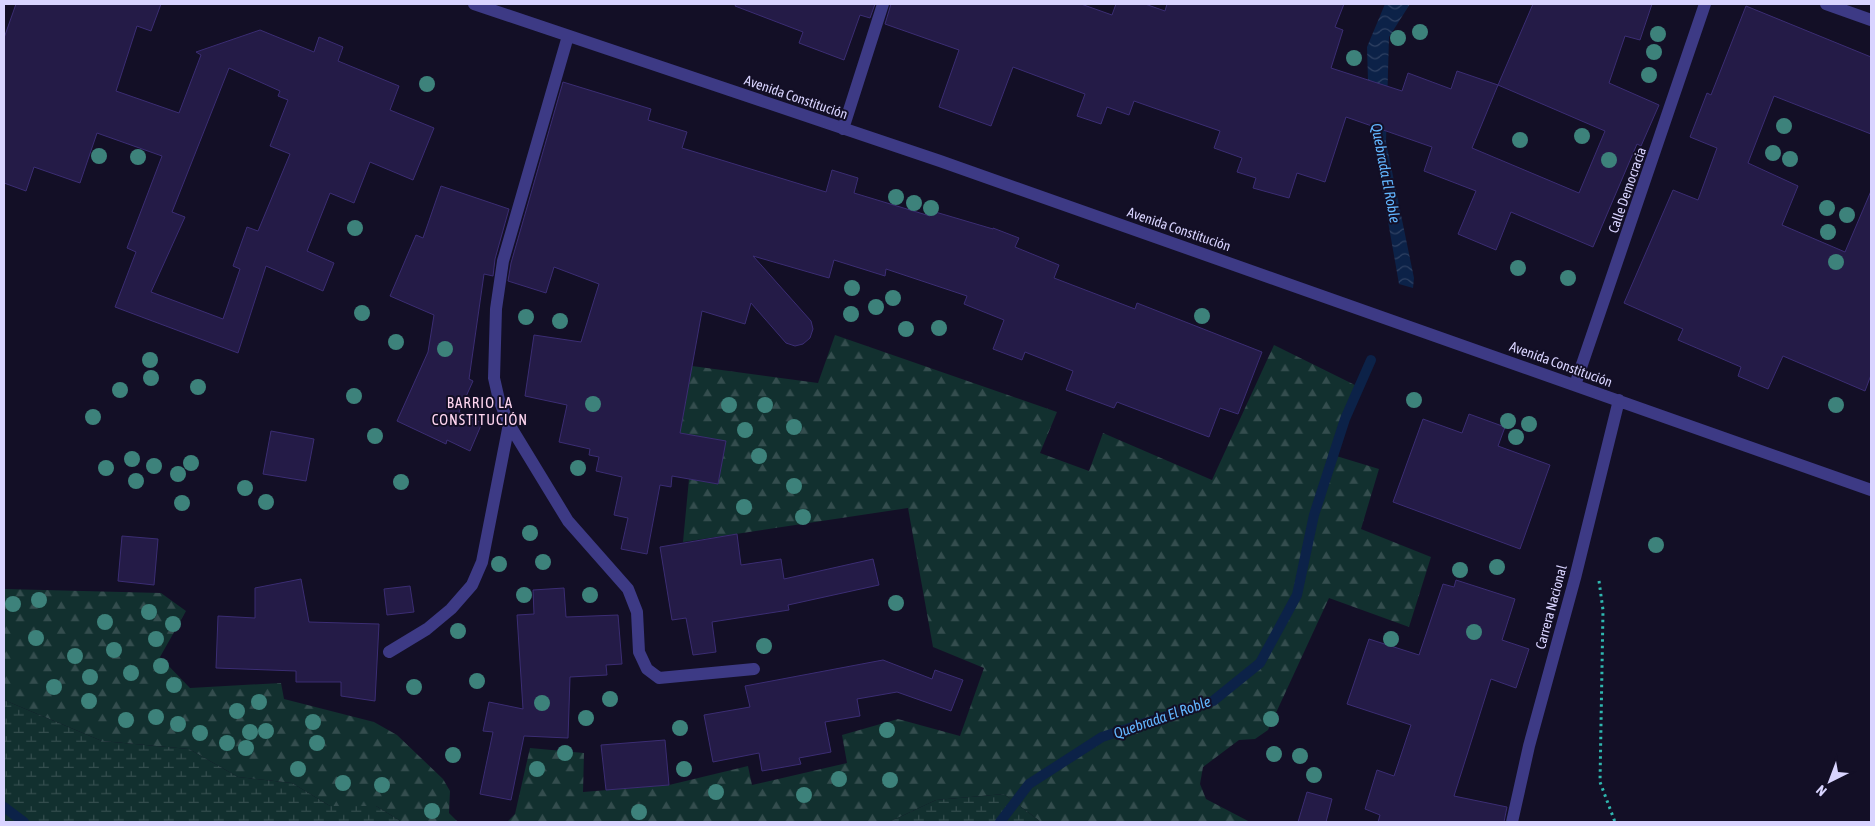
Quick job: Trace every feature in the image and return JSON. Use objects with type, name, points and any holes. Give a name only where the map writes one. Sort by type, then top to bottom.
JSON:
[{"type":"street","name":"Avenida Constitución","points":[[474,4],[1279,280],[1871,490]]},
{"type":"street","points":[[843,129],[883,4]]},
{"type":"street","name":"Calle Democracia","points":[[1575,385],[1706,4]]},
{"type":"street","points":[[1826,4],[1871,20]]},
{"type":"street","points":[[568,36],[503,261],[496,309],[494,378],[499,400],[509,424],[568,520],[628,590],[637,612],[639,652],[647,669],[659,678],[754,669]]},
{"type":"street","name":"Carrera Nacional","points":[[1512,822],[1529,746],[1575,578],[1619,400]]},
{"type":"street","points":[[389,652],[427,629],[451,609],[472,584],[482,562],[509,424]]},
{"type":"path","points":[[1599,577],[1603,610],[1600,782],[1615,822]]},
{"type":"green space","points":[[835,335],[1057,412],[1040,453],[1089,471],[1103,433],[1212,480],[1274,345],[1359,387],[1345,419],[1333,455],[1379,469],[1361,529],[1431,557],[1409,627],[1329,598],[1268,730],[1255,739],[1239,740],[1203,767],[1200,784],[1206,799],[1250,822],[1041,822],[1004,794],[936,800],[889,822],[507,822],[515,814],[530,748],[584,753],[583,792],[669,785],[748,766],[752,785],[847,763],[842,735],[898,719],[960,736],[984,668],[933,647],[908,508],[683,542],[689,479],[718,484],[726,441],[680,433],[692,366],[818,383]]},
{"type":"green space","points":[[5,589],[161,593],[186,611],[160,657],[190,688],[281,683],[284,699],[374,722],[397,735],[443,779],[450,791],[449,813],[458,822],[402,822],[376,806],[330,806],[292,783],[238,777],[189,749],[102,741],[4,700]]},
{"type":"green space","points":[[4,700],[102,741],[189,749],[238,777],[292,783],[330,806],[376,806],[402,822],[4,822]]},
{"type":"green space","points":[[1004,794],[1041,822],[889,822],[936,800]]},
{"type":"water","points":[[1385,4],[1410,4],[1389,37],[1386,142],[1414,278],[1413,288],[1399,284],[1369,113],[1367,47]]},
{"type":"building","points":[[16,4],[161,4],[151,31],[137,26],[116,91],[179,113],[201,55],[196,52],[260,30],[314,52],[319,37],[343,47],[338,61],[399,86],[390,110],[434,128],[413,180],[370,162],[354,203],[330,193],[307,251],[334,263],[323,291],[266,266],[238,353],[115,307],[136,252],[127,248],[162,156],[97,133],[80,183],[34,167],[26,191],[4,183],[4,38]],"holes":[[[229,68],[280,91],[278,96],[288,100],[270,146],[290,154],[258,231],[247,227],[233,266],[240,269],[223,319],[151,292],[185,217],[172,212]]]},
{"type":"building","points":[[736,4],[875,4],[870,18],[860,15],[844,60],[799,43],[803,32],[735,6]]},
{"type":"building","points":[[891,4],[1081,4],[1112,15],[1116,4],[1145,4],[1165,11],[1167,4],[1344,4],[1335,27],[1343,30],[1331,68],[1402,91],[1408,73],[1451,89],[1457,71],[1498,85],[1533,4],[1652,4],[1640,40],[1625,36],[1609,83],[1659,105],[1641,146],[1637,144],[1593,247],[1511,212],[1496,250],[1458,234],[1476,191],[1424,171],[1432,147],[1346,117],[1325,182],[1297,173],[1289,198],[1253,188],[1256,178],[1237,172],[1242,158],[1214,148],[1220,131],[1134,101],[1129,115],[1107,107],[1101,124],[1077,116],[1085,94],[1013,67],[991,126],[939,107],[959,50],[885,24]],"holes":[[[1498,85],[1605,131],[1579,193],[1472,148]]]},
{"type":"building","points":[[1746,6],[1871,57],[1871,134],[1774,96],[1748,163],[1798,186],[1782,225],[1845,252],[1871,191],[1871,375],[1865,391],[1783,356],[1768,389],[1738,376],[1741,367],[1678,340],[1683,329],[1624,303],[1673,190],[1698,200],[1717,148],[1690,137],[1707,93],[1711,95]]},
{"type":"building","points":[[563,82],[651,109],[648,120],[687,132],[682,148],[826,192],[832,170],[858,178],[854,193],[930,216],[932,211],[993,228],[1019,238],[1015,247],[1059,265],[1054,278],[1135,309],[1137,303],[1262,352],[1238,414],[1220,408],[1209,437],[1117,402],[1114,408],[1066,390],[1073,371],[1025,352],[1022,360],[993,349],[1004,320],[964,304],[967,296],[886,269],[885,276],[834,260],[829,278],[753,256],[811,321],[813,329],[810,338],[803,344],[795,346],[786,343],[751,303],[745,324],[702,311],[680,433],[726,441],[718,484],[672,476],[671,487],[660,485],[647,554],[621,549],[628,518],[614,515],[622,477],[596,471],[599,457],[589,455],[590,449],[559,442],[567,405],[525,396],[534,335],[581,342],[599,284],[554,267],[546,293],[508,281],[511,263]]},
{"type":"building","points":[[441,186],[509,209],[495,259],[493,276],[484,274],[469,379],[473,381],[459,412],[482,423],[470,451],[447,440],[446,444],[397,421],[428,352],[434,315],[390,296],[416,235],[423,238]]},
{"type":"building","points":[[1469,414],[1505,427],[1498,446],[1550,465],[1520,549],[1393,502],[1423,419],[1462,433]]},
{"type":"building","points":[[271,431],[314,439],[306,481],[263,474]]},
{"type":"building","points":[[737,534],[741,565],[781,559],[784,579],[873,559],[879,585],[788,605],[789,610],[712,622],[716,652],[693,655],[686,618],[672,620],[660,547]]},
{"type":"building","points":[[122,536],[158,539],[154,585],[118,581]]},
{"type":"building","points":[[301,579],[309,622],[379,624],[375,701],[341,696],[341,682],[296,682],[296,671],[216,668],[218,616],[255,618],[255,588]]},
{"type":"building","points":[[1456,580],[1515,599],[1502,640],[1529,649],[1516,688],[1491,679],[1454,796],[1507,807],[1504,822],[1378,822],[1380,815],[1365,809],[1377,770],[1394,776],[1411,725],[1347,704],[1369,639],[1419,655],[1443,584],[1454,587]]},
{"type":"building","points":[[410,586],[414,612],[387,615],[384,589]]},
{"type":"building","points":[[564,588],[566,617],[618,615],[622,664],[606,665],[607,675],[570,677],[568,738],[524,736],[511,800],[480,794],[493,732],[483,731],[489,702],[523,709],[517,615],[534,614],[533,590]]},
{"type":"building","points":[[883,660],[932,679],[935,670],[963,680],[951,711],[897,692],[857,699],[860,716],[825,722],[831,752],[799,758],[801,764],[762,771],[759,753],[713,762],[704,715],[750,707],[745,686]]},
{"type":"building","points":[[665,740],[669,785],[606,790],[601,745]]},
{"type":"building","points":[[1307,792],[1332,799],[1326,822],[1298,822]]},
{"type":"waterway","name":"Quebrada El Roble","points":[[1000,822],[1029,784],[1102,737],[1213,701],[1260,663],[1297,595],[1314,515],[1345,419],[1371,360]]},
{"type":"waterway","name":"Quebrada El Roble","points":[[4,807],[24,822]]},
{"type":"district","name":"BARRIO LA CONSTITUCIÓN","points":[[480,410]]}]
